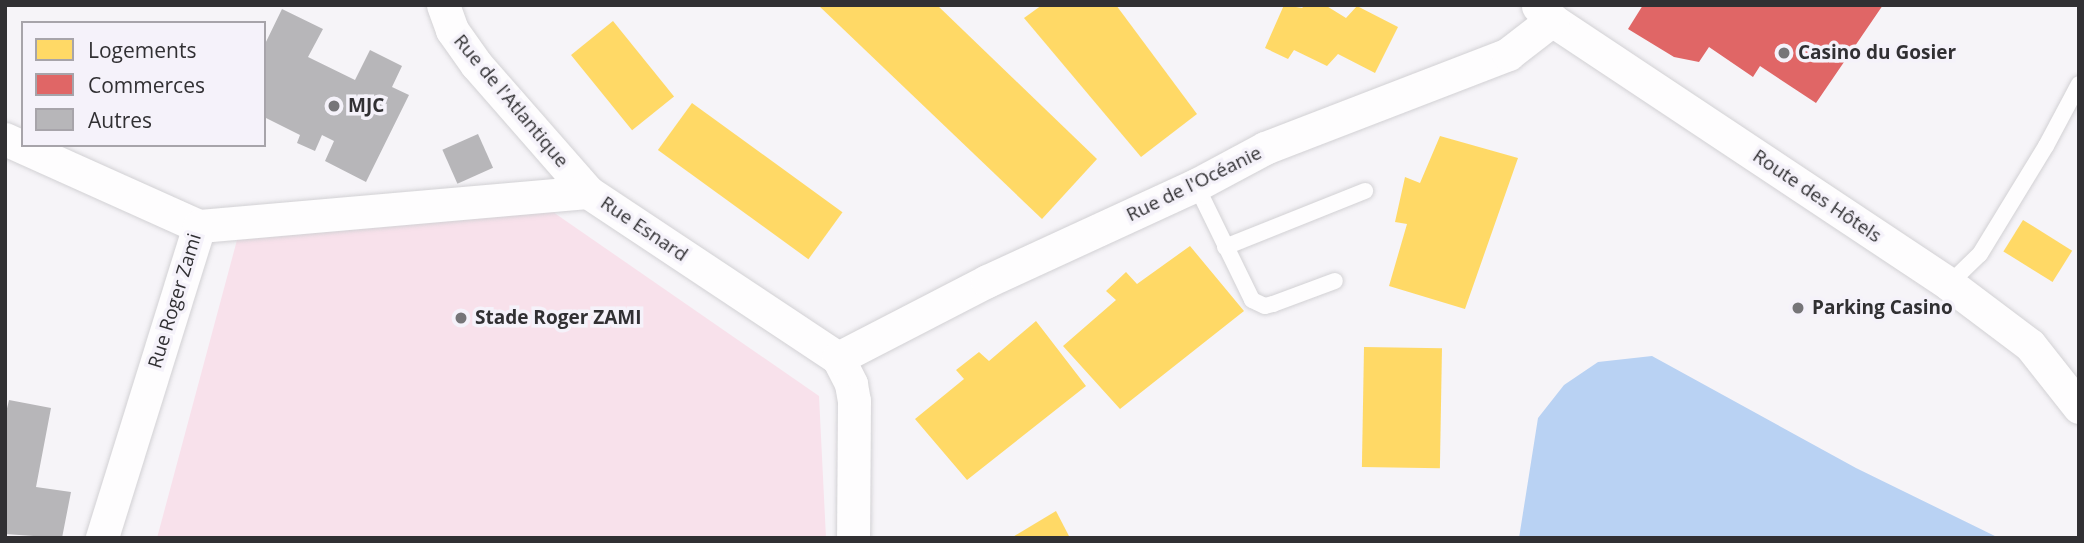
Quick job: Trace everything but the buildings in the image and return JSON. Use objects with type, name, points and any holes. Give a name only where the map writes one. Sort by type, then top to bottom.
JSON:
[{"type":"street","name":"Rue de l'Atlantique","points":[[443,5],[452,30],[476,64],[588,192]]},
{"type":"street","name":"Rue de l'Océanie","points":[[838,358],[987,281],[1196,185],[1265,149],[1508,54],[1545,12]]},
{"type":"street","name":"Route des Hôtels","points":[[1545,12],[1949,284],[2030,345],[2079,407]]},
{"type":"street","name":"Rue Roger Zami","points":[[5,139],[21,146]]},
{"type":"street","name":"Rue Roger Zami","points":[[23,147],[199,226],[102,538]]},
{"type":"street","name":"Rue Esnard","points":[[199,226],[588,192],[838,358]]},
{"type":"street","points":[[838,358],[851,384],[854,401],[853,538]]},
{"type":"lane","points":[[1949,284],[1980,254],[2046,146],[2079,84]]},
{"type":"lane","points":[[1196,185],[1249,297],[1259,304],[1273,304],[1335,281]]},
{"type":"lane","points":[[1225,247],[1365,191]]},
{"type":"shaded area","name":"Stade Roger ZAMI","points":[[553,212],[819,396],[826,538],[157,538],[237,240]]},
{"type":"water","points":[[1652,356],[1856,468],[1999,538],[1519,538],[1538,418],[1564,385],[1598,362]]},
{"type":"place","name":"Casino du Gosier","points":[[1784,53]]},
{"type":"place","name":"MJC","points":[[334,106]]},
{"type":"place","name":"Parking Casino","points":[[1798,308]]},
{"type":"place","name":"Stade Roger ZAMI","points":[[461,318]]}]
